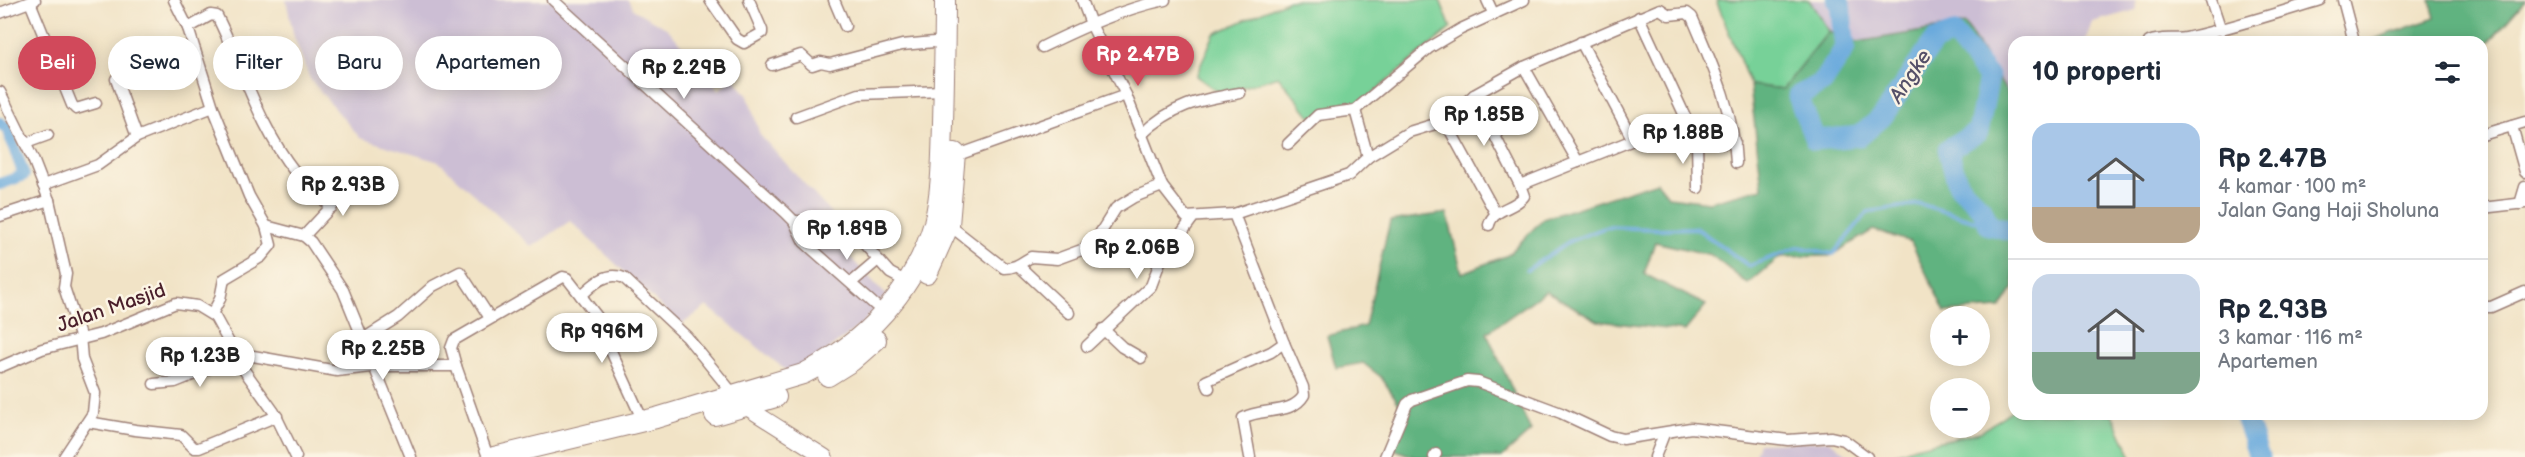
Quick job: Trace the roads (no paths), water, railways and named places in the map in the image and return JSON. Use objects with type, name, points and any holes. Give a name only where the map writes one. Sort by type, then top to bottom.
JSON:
[{"type":"highway","points":[[539,457],[650,432],[741,401],[824,364],[857,340],[884,313],[908,282],[926,247],[939,196],[945,0]]},
{"type":"highway","points":[[494,457],[643,421],[807,387],[827,377],[866,350],[895,321],[923,281],[949,225],[955,156],[957,0]]},
{"type":"main road","points":[[741,401],[825,457]]},
{"type":"street","points":[[174,0],[191,36]]},
{"type":"street","points":[[553,0],[794,221],[804,242],[884,313]]},
{"type":"street","points":[[710,0],[737,39],[744,43],[762,33],[749,0]]},
{"type":"street","points":[[834,0],[845,26]]},
{"type":"street","points":[[1082,0],[1091,24],[1126,95],[1162,186],[1181,213],[1192,219],[1234,214],[1349,176],[1368,157],[1408,132],[1445,121],[1474,95],[1524,67],[1660,9],[1669,15],[1687,13],[1692,17],[1719,78],[1736,143],[1736,163]]},
{"type":"street","points":[[1042,47],[1144,2],[1165,0]]},
{"type":"street","points":[[1487,0],[1494,15]]},
{"type":"street","points":[[1288,144],[1318,115],[1355,110],[1429,48],[1461,29],[1524,0]]},
{"type":"street","points":[[2211,0],[2221,30]]},
{"type":"street","points":[[2194,36],[2320,0]]},
{"type":"street","points":[[2343,0],[2352,36]]},
{"type":"street","points":[[0,13],[32,1],[72,105],[76,109],[96,103]]},
{"type":"street","points":[[188,28],[212,15],[217,16],[253,100],[273,138],[296,173],[332,207]]},
{"type":"street","points":[[1639,17],[1697,142],[1698,188]]},
{"type":"street","points":[[772,65],[801,55],[812,65],[821,62],[830,64],[902,45],[945,41]]},
{"type":"street","points":[[1581,42],[1633,140]]},
{"type":"street","points":[[1524,67],[1578,162]]},
{"type":"street","points":[[201,69],[213,107],[249,196],[266,226],[271,245],[268,250],[224,279],[220,299],[212,314],[237,357],[277,416],[296,457]]},
{"type":"street","points":[[120,90],[137,137]]},
{"type":"street","points":[[796,117],[859,94],[944,91]]},
{"type":"street","points":[[0,92],[26,143],[48,200],[66,274],[64,287],[82,359],[95,393],[95,404],[88,422],[64,457]]},
{"type":"street","points":[[1141,135],[1167,113],[1185,105],[1199,100],[1240,93]]},
{"type":"street","points":[[955,156],[1126,95]]},
{"type":"street","points":[[1474,95],[1524,196],[1520,201],[1496,214],[1489,225]]},
{"type":"street","points":[[43,185],[98,165],[137,137],[213,107]]},
{"type":"street","points":[[1355,110],[1368,157]]},
{"type":"street","points":[[1445,121],[1496,214]]},
{"type":"street","points":[[2488,133],[2525,122]]},
{"type":"street","points":[[2512,126],[2525,172]]},
{"type":"street","points":[[26,143],[48,135]]},
{"type":"street","points":[[1520,185],[1633,140],[1736,143]]},
{"type":"street","points":[[304,236],[359,177]]},
{"type":"street","points":[[949,225],[1004,268],[1019,266],[1031,257],[1057,259],[1084,249],[1092,243],[1116,207],[1162,186]]},
{"type":"street","points":[[2488,207],[2523,203],[2525,187]]},
{"type":"street","points":[[0,216],[48,200]]},
{"type":"street","points":[[1234,214],[1303,387],[1303,398],[1290,407],[1243,418],[1250,457]]},
{"type":"street","points":[[1087,346],[1151,286],[1160,262],[1192,219]]},
{"type":"street","points":[[794,221],[826,222],[845,229],[859,238],[890,273],[908,282]]},
{"type":"street","points":[[266,226],[304,236],[311,242],[343,290],[411,457]]},
{"type":"street","points":[[851,283],[878,260]]},
{"type":"street","points":[[1019,266],[1069,313]]},
{"type":"street","points":[[363,339],[398,317],[434,286],[460,272],[490,318]]},
{"type":"street","points":[[581,297],[605,277],[612,275],[624,279],[687,337],[741,401]]},
{"type":"street","points":[[488,457],[456,366],[451,348],[454,340],[563,277],[567,278],[606,328],[611,351],[643,421]]},
{"type":"street","points":[[2488,307],[2525,292]]},
{"type":"street","name":"Jalan Masjid","points":[[0,367],[42,349],[79,340],[176,303],[197,306],[212,314]]},
{"type":"street","points":[[1103,329],[1125,349],[1141,358]]},
{"type":"street","points":[[1209,388],[1206,381],[1271,352],[1284,343]]},
{"type":"street","points":[[154,384],[175,382],[237,357],[266,357],[337,371],[374,366],[456,366]]},
{"type":"street","points":[[1385,457],[1407,404],[1412,400],[1467,381],[1488,384],[1561,413],[1610,436],[1623,439],[1691,428],[1788,440],[1837,437],[1867,457]]},
{"type":"street","points":[[88,422],[181,435],[194,448],[199,448],[277,416]]},
{"type":"street","points":[[1655,457],[1664,434]]},
{"type":"waterway","name":"Angke","points":[[1837,0],[1840,4],[1845,48],[1823,82],[1798,96],[1815,140],[1860,136],[1882,117],[1934,41],[1954,34],[1989,77],[1978,132],[1948,149],[1958,185],[1982,209],[1989,225],[2008,230]]},
{"type":"waterway","points":[[0,123],[7,128],[24,175],[0,184]]},
{"type":"waterway","points":[[1527,270],[1570,241],[1607,227],[1696,228],[1749,266],[1799,247],[1833,254],[1868,212],[1920,204],[1989,225]]},
{"type":"waterway","name":"Angke","points":[[2246,420],[2259,457]]}]
